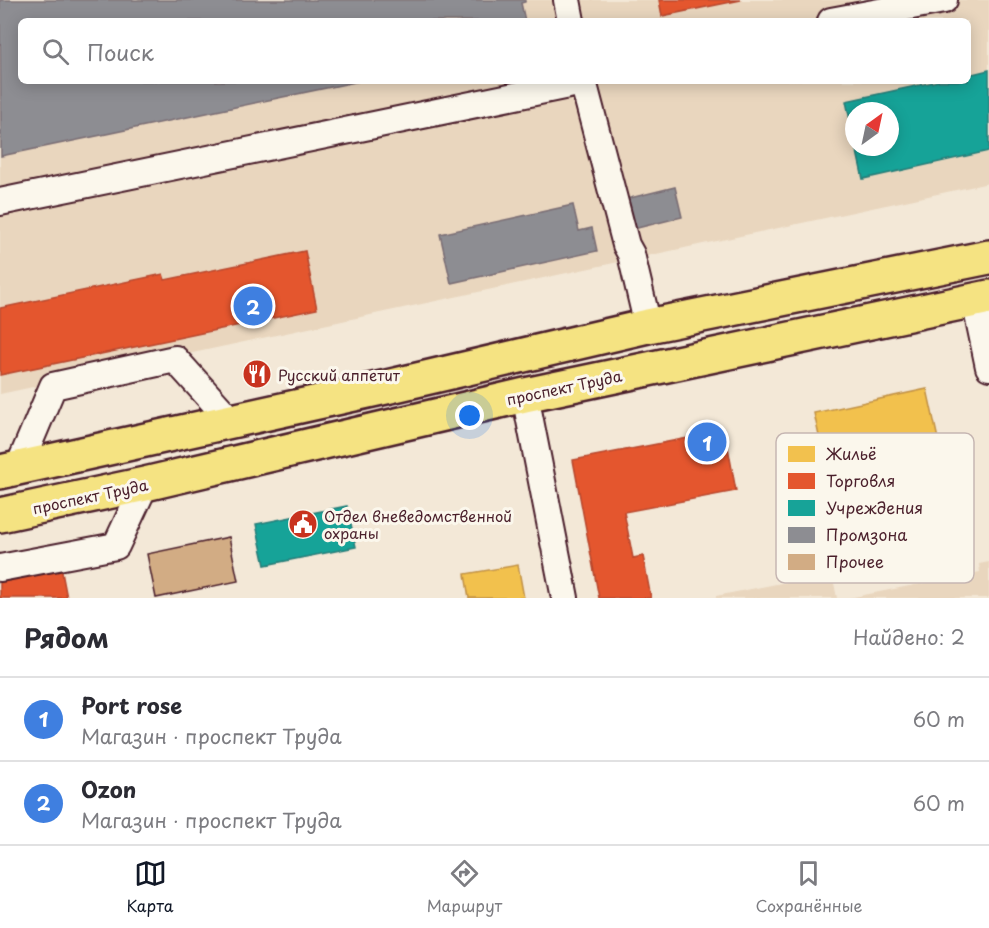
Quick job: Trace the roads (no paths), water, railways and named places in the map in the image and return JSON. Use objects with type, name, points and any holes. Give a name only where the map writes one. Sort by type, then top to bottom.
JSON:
[{"type":"main road","points":[[9,470],[648,326],[989,257]]},
{"type":"main road","name":"проспект Труда","points":[[0,515],[145,484],[525,395],[982,298]]},
{"type":"main road","points":[[519,356],[525,395]]},
{"type":"street","points":[[567,0],[570,18]]},
{"type":"street","points":[[847,18],[944,0]]},
{"type":"street","points":[[0,202],[573,84]]},
{"type":"street","points":[[584,84],[626,245],[631,254],[648,326]]},
{"type":"street","points":[[982,298],[989,367]]},
{"type":"street","points":[[9,470],[52,386],[175,359],[231,421]]},
{"type":"street","points":[[525,395],[565,598]]},
{"type":"street","points":[[0,568],[116,546],[145,484]]},
{"type":"place","name":"Ozon","points":[[253,306]]},
{"type":"place","name":"Русский аппетит","points":[[257,374]]},
{"type":"place","name":"Port rose","points":[[707,442]]},
{"type":"place","name":"Отдел вневедомственной охраны","points":[[303,524]]}]
